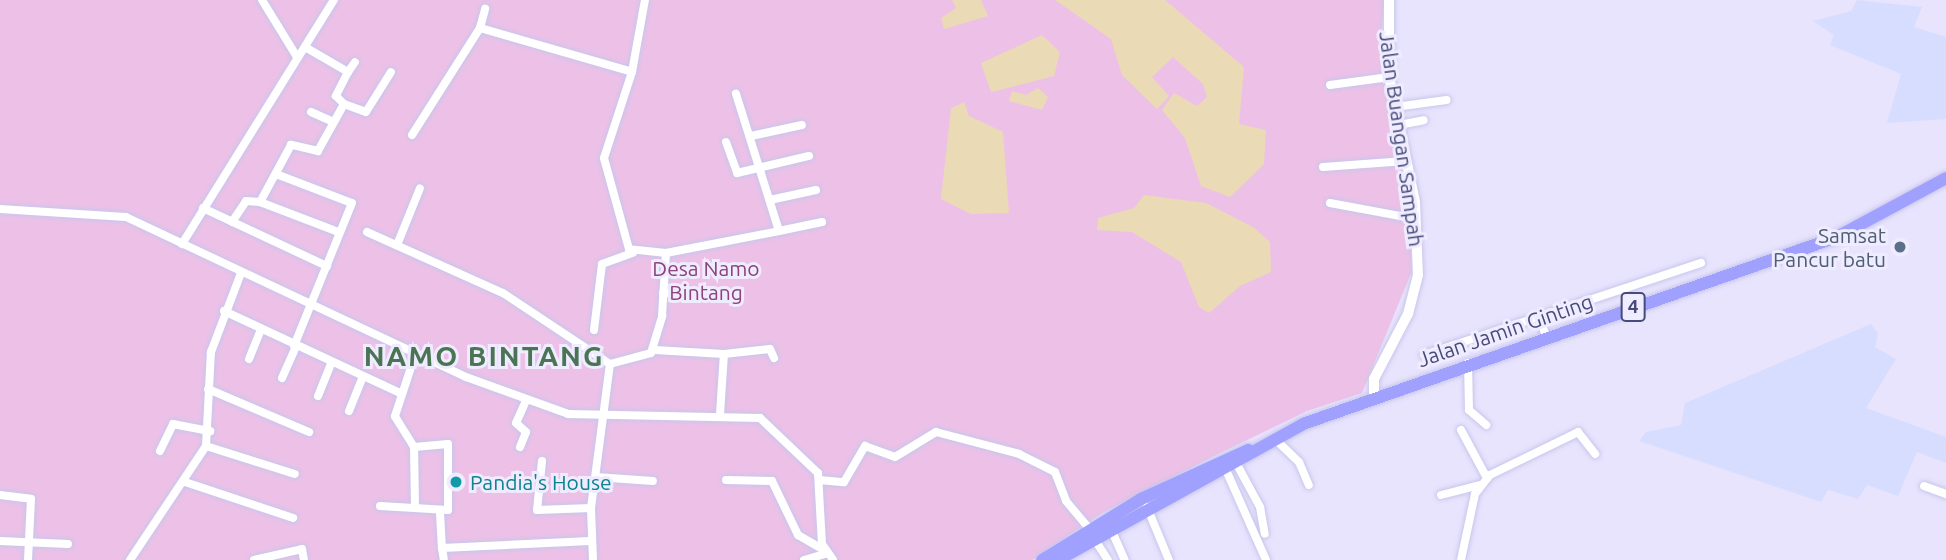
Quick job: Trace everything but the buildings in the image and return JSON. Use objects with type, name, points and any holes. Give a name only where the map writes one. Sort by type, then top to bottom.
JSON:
[{"type":"highway","name":"Jalan Jamin Ginting","points":[[1058,560],[1091,532],[1110,527],[1274,441],[1374,395],[1837,237],[1946,178]]},
{"type":"highway","name":"Jalan Jamin Ginting","points":[[1042,560],[1091,532],[1232,463]]},
{"type":"street","points":[[262,0],[297,57]]},
{"type":"street","points":[[183,244],[334,0]]},
{"type":"street","points":[[633,253],[604,158],[632,72],[645,0]]},
{"type":"street","name":"Jalan Buangan Sampah","points":[[1374,395],[1376,376],[1414,299],[1416,219],[1389,77],[1390,0]]},
{"type":"street","points":[[412,135],[480,28],[485,9]]},
{"type":"street","points":[[480,28],[632,72]]},
{"type":"street","points":[[304,47],[348,72]]},
{"type":"street","points":[[355,62],[336,96],[344,104],[366,112],[391,72]]},
{"type":"street","points":[[1330,85],[1389,77]]},
{"type":"street","points":[[736,94],[761,166],[779,231]]},
{"type":"street","points":[[1395,107],[1447,100]]},
{"type":"street","points":[[260,202],[292,144],[318,151],[344,104]]},
{"type":"street","points":[[311,112],[333,122]]},
{"type":"street","points":[[1399,125],[1424,120]]},
{"type":"street","points":[[751,136],[802,125]]},
{"type":"street","points":[[726,142],[736,173],[809,156]]},
{"type":"street","points":[[1323,167],[1406,160]]},
{"type":"street","points":[[276,174],[350,198],[327,266],[282,378]]},
{"type":"street","points":[[397,246],[419,188]]},
{"type":"street","points":[[770,200],[816,190]]},
{"type":"street","points":[[232,222],[246,201],[260,202],[338,232]]},
{"type":"street","points":[[1330,203],[1416,219]]},
{"type":"street","points":[[203,208],[327,266]]},
{"type":"street","points":[[0,209],[126,217],[242,273],[526,401],[603,419],[720,414],[760,418],[819,480],[824,552]]},
{"type":"street","points":[[594,330],[602,264],[633,253],[666,253],[822,222]]},
{"type":"street","points":[[367,232],[510,297],[610,364]]},
{"type":"street","points":[[383,251],[388,242]]},
{"type":"street","points":[[654,350],[666,253]]},
{"type":"street","points":[[1424,355],[1540,319],[1701,263]]},
{"type":"street","points":[[130,560],[185,482],[206,446],[210,431],[208,389],[224,311],[242,273]]},
{"type":"street","points":[[663,293],[698,294]]},
{"type":"street","points":[[224,311],[331,364],[400,393]]},
{"type":"street","points":[[1540,319],[1546,335]]},
{"type":"street","points":[[249,359],[261,330]]},
{"type":"street","points":[[610,364],[654,350],[724,354],[770,349],[774,358]]},
{"type":"street","points":[[415,508],[414,447],[409,433],[396,426],[400,393],[416,352]]},
{"type":"street","points":[[720,414],[724,354]]},
{"type":"street","points":[[1468,363],[1469,410],[1486,425]]},
{"type":"street","points":[[318,396],[331,364]]},
{"type":"street","points":[[593,560],[590,541],[591,508],[610,364]]},
{"type":"street","points":[[349,411],[363,377]]},
{"type":"street","points":[[208,389],[279,414],[309,432]]},
{"type":"street","points":[[520,447],[526,432],[516,423],[526,401]]},
{"type":"street","points":[[160,450],[173,424],[210,431]]},
{"type":"street","points":[[1461,430],[1483,482],[1461,560]]},
{"type":"street","points":[[819,480],[844,482],[865,446],[890,458],[936,432],[1019,454],[1055,472],[1066,501],[1091,532],[1108,560]]},
{"type":"street","points":[[1441,495],[1483,482],[1578,432],[1595,454]]},
{"type":"street","points":[[1274,441],[1299,462],[1309,485]]},
{"type":"street","points":[[380,506],[439,512],[448,510],[448,444],[414,447]]},
{"type":"street","points":[[206,446],[295,474]]},
{"type":"street","points":[[542,461],[537,510],[591,508]]},
{"type":"street","points":[[1232,463],[1261,507],[1265,534]]},
{"type":"street","points":[[1232,463],[1266,560]]},
{"type":"street","points":[[596,477],[653,481]]},
{"type":"street","points":[[726,480],[772,481],[798,535],[833,560]]},
{"type":"street","points":[[185,482],[293,518]]},
{"type":"street","points":[[1924,486],[1946,494]]},
{"type":"street","points":[[0,495],[31,499],[28,560]]},
{"type":"street","points":[[1147,507],[1169,560]]},
{"type":"street","points":[[439,512],[444,560]]},
{"type":"street","points":[[1110,527],[1125,560]]},
{"type":"street","points":[[0,541],[68,544]]},
{"type":"street","points":[[442,548],[590,541]]},
{"type":"street","points":[[254,560],[302,550],[304,560]]},
{"type":"street","points":[[804,560],[824,552]]},
{"type":"shaded area","points":[[952,0],[981,0],[988,16],[944,29],[941,18],[956,8]]},
{"type":"shaded area","points":[[1055,0],[1165,0],[1244,67],[1239,124],[1266,130],[1264,164],[1230,197],[1201,186],[1185,138],[1162,110],[1174,93],[1197,106],[1207,97],[1203,84],[1173,57],[1152,77],[1169,96],[1157,109],[1122,75],[1111,39]]},
{"type":"shaded area","points":[[1857,0],[1922,7],[1914,27],[1946,37],[1946,119],[1887,123],[1901,74],[1830,45],[1834,35],[1813,21],[1851,11]]},
{"type":"shaded area","points":[[1042,35],[1060,52],[1054,76],[991,92],[981,63]]},
{"type":"shaded area","points":[[1038,88],[1048,97],[1042,110],[1009,101],[1012,91],[1026,95]]},
{"type":"shaded area","points":[[964,102],[969,116],[1003,132],[1009,213],[971,214],[941,199],[951,108]]},
{"type":"shaded area","points":[[1144,195],[1206,203],[1253,227],[1270,242],[1271,272],[1240,286],[1209,313],[1199,307],[1181,262],[1132,232],[1097,230],[1098,218],[1134,208]]},
{"type":"shaded area","points":[[1871,324],[1878,334],[1875,347],[1896,359],[1866,408],[1946,437],[1946,463],[1917,452],[1898,496],[1867,485],[1858,499],[1828,490],[1821,502],[1639,441],[1646,432],[1681,425],[1685,403]]},
{"type":"green space","name":"Desa Namo Bintang","points":[[0,0],[1384,0],[1381,41],[1409,191],[1412,271],[1362,393],[1307,411],[1214,456],[1102,513],[1032,560],[0,560]]},
{"type":"place","name":"Samsat Pancur batu","points":[[1900,247]]},
{"type":"place","name":"Pandia's House","points":[[456,482]]},
{"type":"district","name":"NAMO BINTANG","points":[[484,356]]}]
